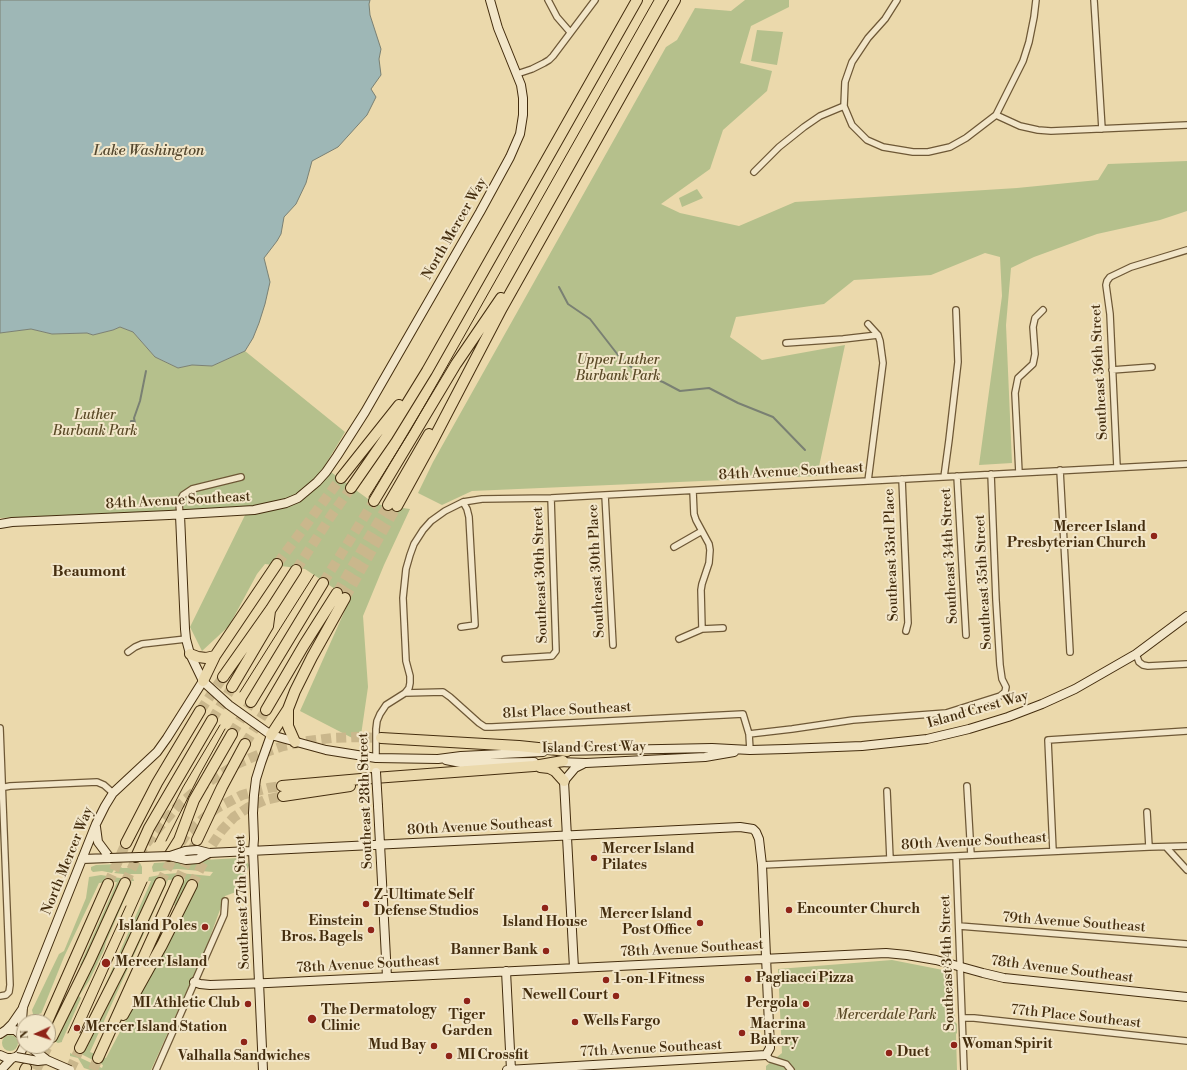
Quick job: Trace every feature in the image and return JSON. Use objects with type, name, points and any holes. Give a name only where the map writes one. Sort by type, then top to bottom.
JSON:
[{"type":"highway","points":[[352,488],[426,371],[637,0]]},
{"type":"highway","points":[[393,505],[431,444],[478,352],[675,0]]},
{"type":"highway","points":[[374,501],[456,364],[534,251]]},
{"type":"highway","points":[[341,478],[426,371]]},
{"type":"highway","points":[[203,681],[215,656],[277,564]]},
{"type":"highway","points":[[223,677],[271,609],[296,570]]},
{"type":"highway","points":[[251,702],[323,583]]},
{"type":"highway","points":[[266,710],[304,645],[341,596],[288,709],[271,735]]},
{"type":"highway","points":[[232,687],[268,626],[271,609]]},
{"type":"highway","points":[[190,654],[206,658],[215,656]]},
{"type":"highway","points":[[288,709],[288,726],[295,742]]},
{"type":"highway","points":[[126,843],[157,783],[200,711]]},
{"type":"highway","points":[[136,857],[149,828],[212,720]]},
{"type":"highway","points":[[169,856],[178,840],[194,800],[232,734]]},
{"type":"highway","points":[[381,738],[519,746],[567,751]]},
{"type":"highway","points":[[197,840],[222,787],[245,744]]},
{"type":"highway","points":[[282,791],[563,762]]},
{"type":"highway","points":[[534,766],[549,768],[556,771],[564,781]]},
{"type":"highway","points":[[178,881],[99,1056],[133,1000],[192,885]]},
{"type":"highway","points":[[56,1029],[90,960],[125,883]]},
{"type":"highway","points":[[80,1048],[122,965],[160,883]]},
{"type":"highway","points":[[51,1014],[108,884]]},
{"type":"street","name":"North Mercer Way","points":[[337,456],[365,412],[476,218],[510,157],[520,134],[523,115],[521,85],[498,28],[490,0]]},
{"type":"street","points":[[548,0],[557,17],[570,32]]},
{"type":"street","points":[[517,74],[549,60],[595,0]]},
{"type":"street","points":[[897,0],[885,19],[868,38],[852,62],[845,82],[844,106],[852,125],[867,140],[883,147],[913,152],[928,152],[950,147],[966,138],[996,115],[1023,60],[1029,42],[1036,0]]},
{"type":"street","points":[[1094,0],[1102,129]]},
{"type":"street","points":[[754,172],[804,127],[820,116],[844,106]]},
{"type":"street","points":[[996,115],[1020,126],[1051,131],[1187,125]]},
{"type":"street","name":"Southeast 36th Street","points":[[1117,467],[1110,314],[1106,286],[1107,281],[1110,277],[1131,267],[1187,250]]},
{"type":"street","points":[[944,477],[958,362],[956,310]]},
{"type":"street","points":[[1019,473],[1015,393],[1018,378],[1033,364],[1035,354],[1033,327],[1035,318],[1044,310]]},
{"type":"street","points":[[868,324],[878,335]]},
{"type":"street","points":[[786,342],[843,339],[878,335]]},
{"type":"street","name":"Southeast 33rd Place","points":[[868,481],[883,363],[878,335]]},
{"type":"street","points":[[1112,370],[1152,367]]},
{"type":"street","name":"84th Avenue Southeast","points":[[0,524],[12,522],[180,515],[254,510],[286,503],[298,498],[317,482],[337,456]]},
{"type":"street","name":"84th Avenue Southeast","points":[[405,693],[409,688],[410,682],[406,661],[403,586],[406,569],[414,544],[423,530],[431,521],[445,511],[463,502],[482,499],[551,498],[693,491],[1187,464]]},
{"type":"street","points":[[1060,470],[1070,652]]},
{"type":"street","name":"Southeast 35th Street","points":[[749,734],[853,720],[946,712],[1000,696],[1005,692],[1006,687],[1002,679],[1000,665],[991,474]]},
{"type":"street","name":"Southeast 34th Street","points":[[957,476],[966,635]]},
{"type":"street","points":[[203,681],[190,654],[186,639],[179,504],[183,495],[192,489],[241,477]]},
{"type":"street","name":"Southeast 33rd Place","points":[[902,479],[908,623],[906,631]]},
{"type":"street","points":[[693,491],[694,514],[698,525],[709,544],[710,550],[709,562],[701,590],[702,629]]},
{"type":"street","name":"Southeast 30th Place","points":[[605,495],[614,645]]},
{"type":"street","name":"Southeast 30th Street","points":[[505,659],[546,657],[552,656],[556,651],[551,498]]},
{"type":"street","points":[[461,627],[475,625],[469,517],[463,502]]},
{"type":"street","points":[[674,547],[702,531]]},
{"type":"street","name":"Island Crest Way","points":[[203,681],[229,705],[271,735],[326,750],[376,758],[438,759],[461,756],[567,751],[712,748],[750,750],[862,746],[927,739],[969,729],[1008,717],[1042,704],[1075,689],[1136,654],[1187,616]]},
{"type":"street","points":[[679,639],[702,629],[723,628]]},
{"type":"street","points":[[128,652],[142,644],[186,639]]},
{"type":"street","points":[[1136,654],[1139,662],[1148,666],[1187,664]]},
{"type":"street","name":"North Mercer Way","points":[[3,1032],[12,1024],[23,1007],[96,824],[105,806],[113,794],[157,752],[203,681]]},
{"type":"street","name":"81st Place Southeast","points":[[405,693],[443,692],[479,724],[485,727],[743,714],[749,734]]},
{"type":"street","name":"Southeast 28th Street","points":[[387,977],[376,772],[376,729],[377,721],[386,705],[405,693]]},
{"type":"street","points":[[0,728],[3,862],[10,985],[9,992],[6,995],[0,996]]},
{"type":"street","points":[[1053,851],[1048,740],[1187,731]]},
{"type":"street","points":[[749,734],[750,750]]},
{"type":"street","name":"Southeast 27th Street","points":[[263,1070],[253,851],[253,813],[256,779],[271,735]]},
{"type":"street","name":"Island Crest Way","points":[[438,759],[460,763],[586,763],[705,757],[750,750]]},
{"type":"street","points":[[574,968],[564,781],[575,768],[586,763]]},
{"type":"street","points":[[1,788],[10,786],[97,782],[104,785],[113,794]]},
{"type":"street","points":[[967,786],[971,855]]},
{"type":"street","points":[[887,791],[890,859]]},
{"type":"street","points":[[1147,812],[1149,847]]},
{"type":"street","points":[[96,824],[98,842],[110,858]]},
{"type":"street","name":"80th Avenue Southeast","points":[[82,859],[169,856],[186,860],[198,859],[213,853],[740,827],[753,829],[756,832],[759,839],[762,865],[1187,846]]},
{"type":"street","points":[[1166,847],[1187,870]]},
{"type":"street","name":"Southeast 34th Street","points":[[956,856],[964,1070]]},
{"type":"street","points":[[762,865],[770,1048],[766,1056]]},
{"type":"street","points":[[156,1070],[224,915],[225,901]]},
{"type":"street","name":"79th Avenue Southeast","points":[[959,926],[1187,944]]},
{"type":"street","name":"78th Avenue Southeast","points":[[194,982],[210,985],[260,983],[886,953],[936,960],[1004,978],[1187,997]]},
{"type":"street","points":[[506,971],[511,1070]]},
{"type":"street","name":"North Mercer Way","points":[[23,1007],[23,1014]]},
{"type":"street","name":"77th Place Southeast","points":[[962,1018],[974,1018],[1187,1041]]},
{"type":"street","points":[[3,1032],[15,1030],[16,1031]]},
{"type":"street","points":[[0,1054],[7,1058],[38,1061],[47,1060]]},
{"type":"street","points":[[1,1070],[20,1054]]},
{"type":"street","points":[[39,1054],[47,1060],[70,1070]]},
{"type":"street","name":"77th Avenue Southeast","points":[[507,1070],[766,1056],[770,1059],[786,1064],[791,1070]]},
{"type":"green space","name":"Upper Luther Burbank Park","points":[[745,0],[789,0],[789,7],[751,26],[740,63],[772,71],[767,91],[723,130],[710,169],[661,204],[680,213],[739,226],[795,202],[1017,188],[1098,180],[1108,164],[1187,161],[1187,211],[1160,220],[1097,234],[1034,257],[1011,268],[1006,325],[1012,463],[979,465],[1002,296],[1000,257],[985,253],[931,275],[854,280],[824,304],[736,317],[730,337],[762,360],[845,345],[817,476],[472,491],[442,505],[418,493],[433,462],[666,47],[677,40],[695,8],[731,11]]},
{"type":"green space","points":[[757,30],[783,32],[777,65],[751,61]]},
{"type":"green space","points":[[697,189],[703,198],[682,207],[679,198]]},
{"type":"green space","name":"Luther Burbank Park","points":[[120,327],[133,332],[155,357],[178,368],[192,365],[212,366],[245,351],[345,432],[324,467],[375,504],[410,509],[384,565],[363,616],[368,687],[360,742],[300,711],[350,599],[305,569],[265,564],[257,574],[229,626],[202,651],[190,627],[249,507],[0,518],[0,333],[31,329],[52,334],[87,333],[93,335]]},
{"type":"green space","points":[[238,858],[243,859],[249,865],[246,879],[242,888],[225,896],[206,948],[151,1070],[90,1070],[84,1068],[78,1058],[70,1056],[70,1053],[102,1068],[103,1065],[79,1053],[85,1050],[119,984],[164,880],[130,939],[84,1033],[151,881],[148,881],[149,877],[179,873],[210,876],[213,872],[177,869],[153,872],[152,867],[154,863]],"holes":[[[185,879],[174,905],[177,907],[190,882],[196,889],[106,1058],[90,1052],[168,880]]]},
{"type":"green space","points":[[140,863],[142,867],[142,874],[114,873],[121,867],[129,868],[131,864]]},
{"type":"green space","points":[[119,864],[120,866],[115,868],[112,873],[102,871],[93,872],[91,870],[91,867],[96,865]]},
{"type":"green space","points":[[101,875],[120,878],[133,878],[134,881],[131,881],[132,882],[104,950],[89,981],[79,996],[81,998],[62,1042],[58,1043],[56,1042],[56,1037],[77,998],[77,995],[130,881],[122,882],[82,966],[80,965],[117,882],[99,883],[64,957],[41,1014],[33,1014],[32,1010],[59,954],[64,951],[86,898],[89,877]]},
{"type":"green space","name":"Mercerdale Park","points":[[892,960],[948,971],[953,977],[955,1022],[957,1024],[957,1070],[766,1070],[766,1066],[782,1053],[778,969]]},
{"type":"green space","points":[[10,1035],[15,1038],[16,1047],[13,1050],[7,1050],[3,1046],[3,1040],[7,1036]]},
{"type":"water","name":"Lake Washington","points":[[0,0],[370,0],[370,15],[381,49],[379,59],[381,75],[371,89],[376,97],[367,115],[338,147],[312,161],[306,183],[296,204],[284,217],[281,234],[264,258],[270,282],[259,323],[253,338],[245,351],[212,366],[192,365],[178,368],[155,357],[133,332],[120,327],[93,335],[87,333],[52,334],[31,329],[0,333]]},
{"type":"waterway","points":[[559,287],[568,304],[590,319],[618,355],[639,374],[663,382],[680,391],[709,388],[738,403],[773,417],[805,450]]},
{"type":"waterway","points":[[133,422],[132,421],[131,422],[132,424],[134,423],[134,421],[131,421],[131,424],[133,424],[135,423],[134,418],[140,401],[146,371]]},
{"type":"tunnel","points":[[277,564],[341,478]]},
{"type":"tunnel","points":[[296,570],[351,488]]},
{"type":"tunnel","points":[[323,583],[374,501]]},
{"type":"tunnel","points":[[337,593],[388,505]]},
{"type":"tunnel","points":[[345,598],[397,506]]},
{"type":"tunnel","points":[[200,711],[223,677]]},
{"type":"tunnel","points":[[212,720],[232,687]]},
{"type":"tunnel","points":[[232,734],[251,702]]},
{"type":"tunnel","points":[[245,744],[266,710]]},
{"type":"tunnel","points":[[125,883],[145,845],[177,807],[195,791],[237,764],[283,746],[308,741],[332,738],[381,738]]},
{"type":"tunnel","points":[[160,883],[178,847],[186,835],[206,816],[217,808],[242,795],[282,786]]},
{"type":"tunnel","points":[[192,885],[212,845],[222,830],[234,817],[249,807],[265,800],[283,796]]},
{"type":"tunnel","points":[[178,881],[197,840]]},
{"type":"tunnel","points":[[108,884],[126,843]]},
{"type":"tunnel","points":[[70,1070],[80,1048]]},
{"type":"tunnel","points":[[36,1070],[44,1054]]},
{"type":"tunnel","points":[[93,1070],[98,1058]]},
{"type":"tram line","points":[[369,497],[410,431],[441,377],[654,0]]},
{"type":"tram line","points":[[240,692],[314,575]]},
{"type":"tram line","points":[[155,842],[183,787],[220,725]]},
{"type":"tram line","points":[[166,841],[225,729]]},
{"type":"tram line","points":[[80,1033],[147,882]]},
{"type":"tram line","points":[[68,1033],[126,906]]},
{"type":"place","name":"Mercer Island Presbyterian Church","points":[[1154,536]]},
{"type":"place","name":"Mercer Island Pilates","points":[[594,858]]},
{"type":"place","name":"Z-Ultimate Self Defense Studios","points":[[366,904]]},
{"type":"place","name":"Island House","points":[[545,908]]},
{"type":"place","name":"Encounter Church","points":[[789,910]]},
{"type":"place","name":"Mercer Island Post Office","points":[[700,923]]},
{"type":"place","name":"Island Poles","points":[[205,927]]},
{"type":"place","name":"Einstein Bros. Bagels","points":[[371,930]]},
{"type":"place","name":"Banner Bank","points":[[546,951]]},
{"type":"place","name":"Mercer Island","points":[[106,963]]},
{"type":"place","name":"Pagliacci Pizza","points":[[748,979]]},
{"type":"place","name":"1-on-1 Fitness","points":[[606,980]]},
{"type":"place","name":"Newell Court","points":[[616,996]]},
{"type":"place","name":"Tiger Garden","points":[[467,1001]]},
{"type":"place","name":"MI Athletic Club","points":[[248,1004]]},
{"type":"place","name":"Pergola","points":[[806,1004]]},
{"type":"place","name":"The Dermatology Clinic","points":[[312,1019]]},
{"type":"place","name":"Wells Fargo","points":[[575,1022]]},
{"type":"place","name":"Mercer Island Station","points":[[77,1028]]},
{"type":"place","name":"Macrina Bakery","points":[[742,1033]]},
{"type":"place","name":"Valhalla Sandwiches","points":[[244,1042]]},
{"type":"place","name":"Woman Spirit","points":[[954,1045]]},
{"type":"place","name":"Mud Bay","points":[[434,1046]]},
{"type":"place","name":"Duet","points":[[889,1053]]},
{"type":"place","name":"MI Crossfit","points":[[449,1056]]},
{"type":"district","name":"Beaumont","points":[[89,572]]}]
